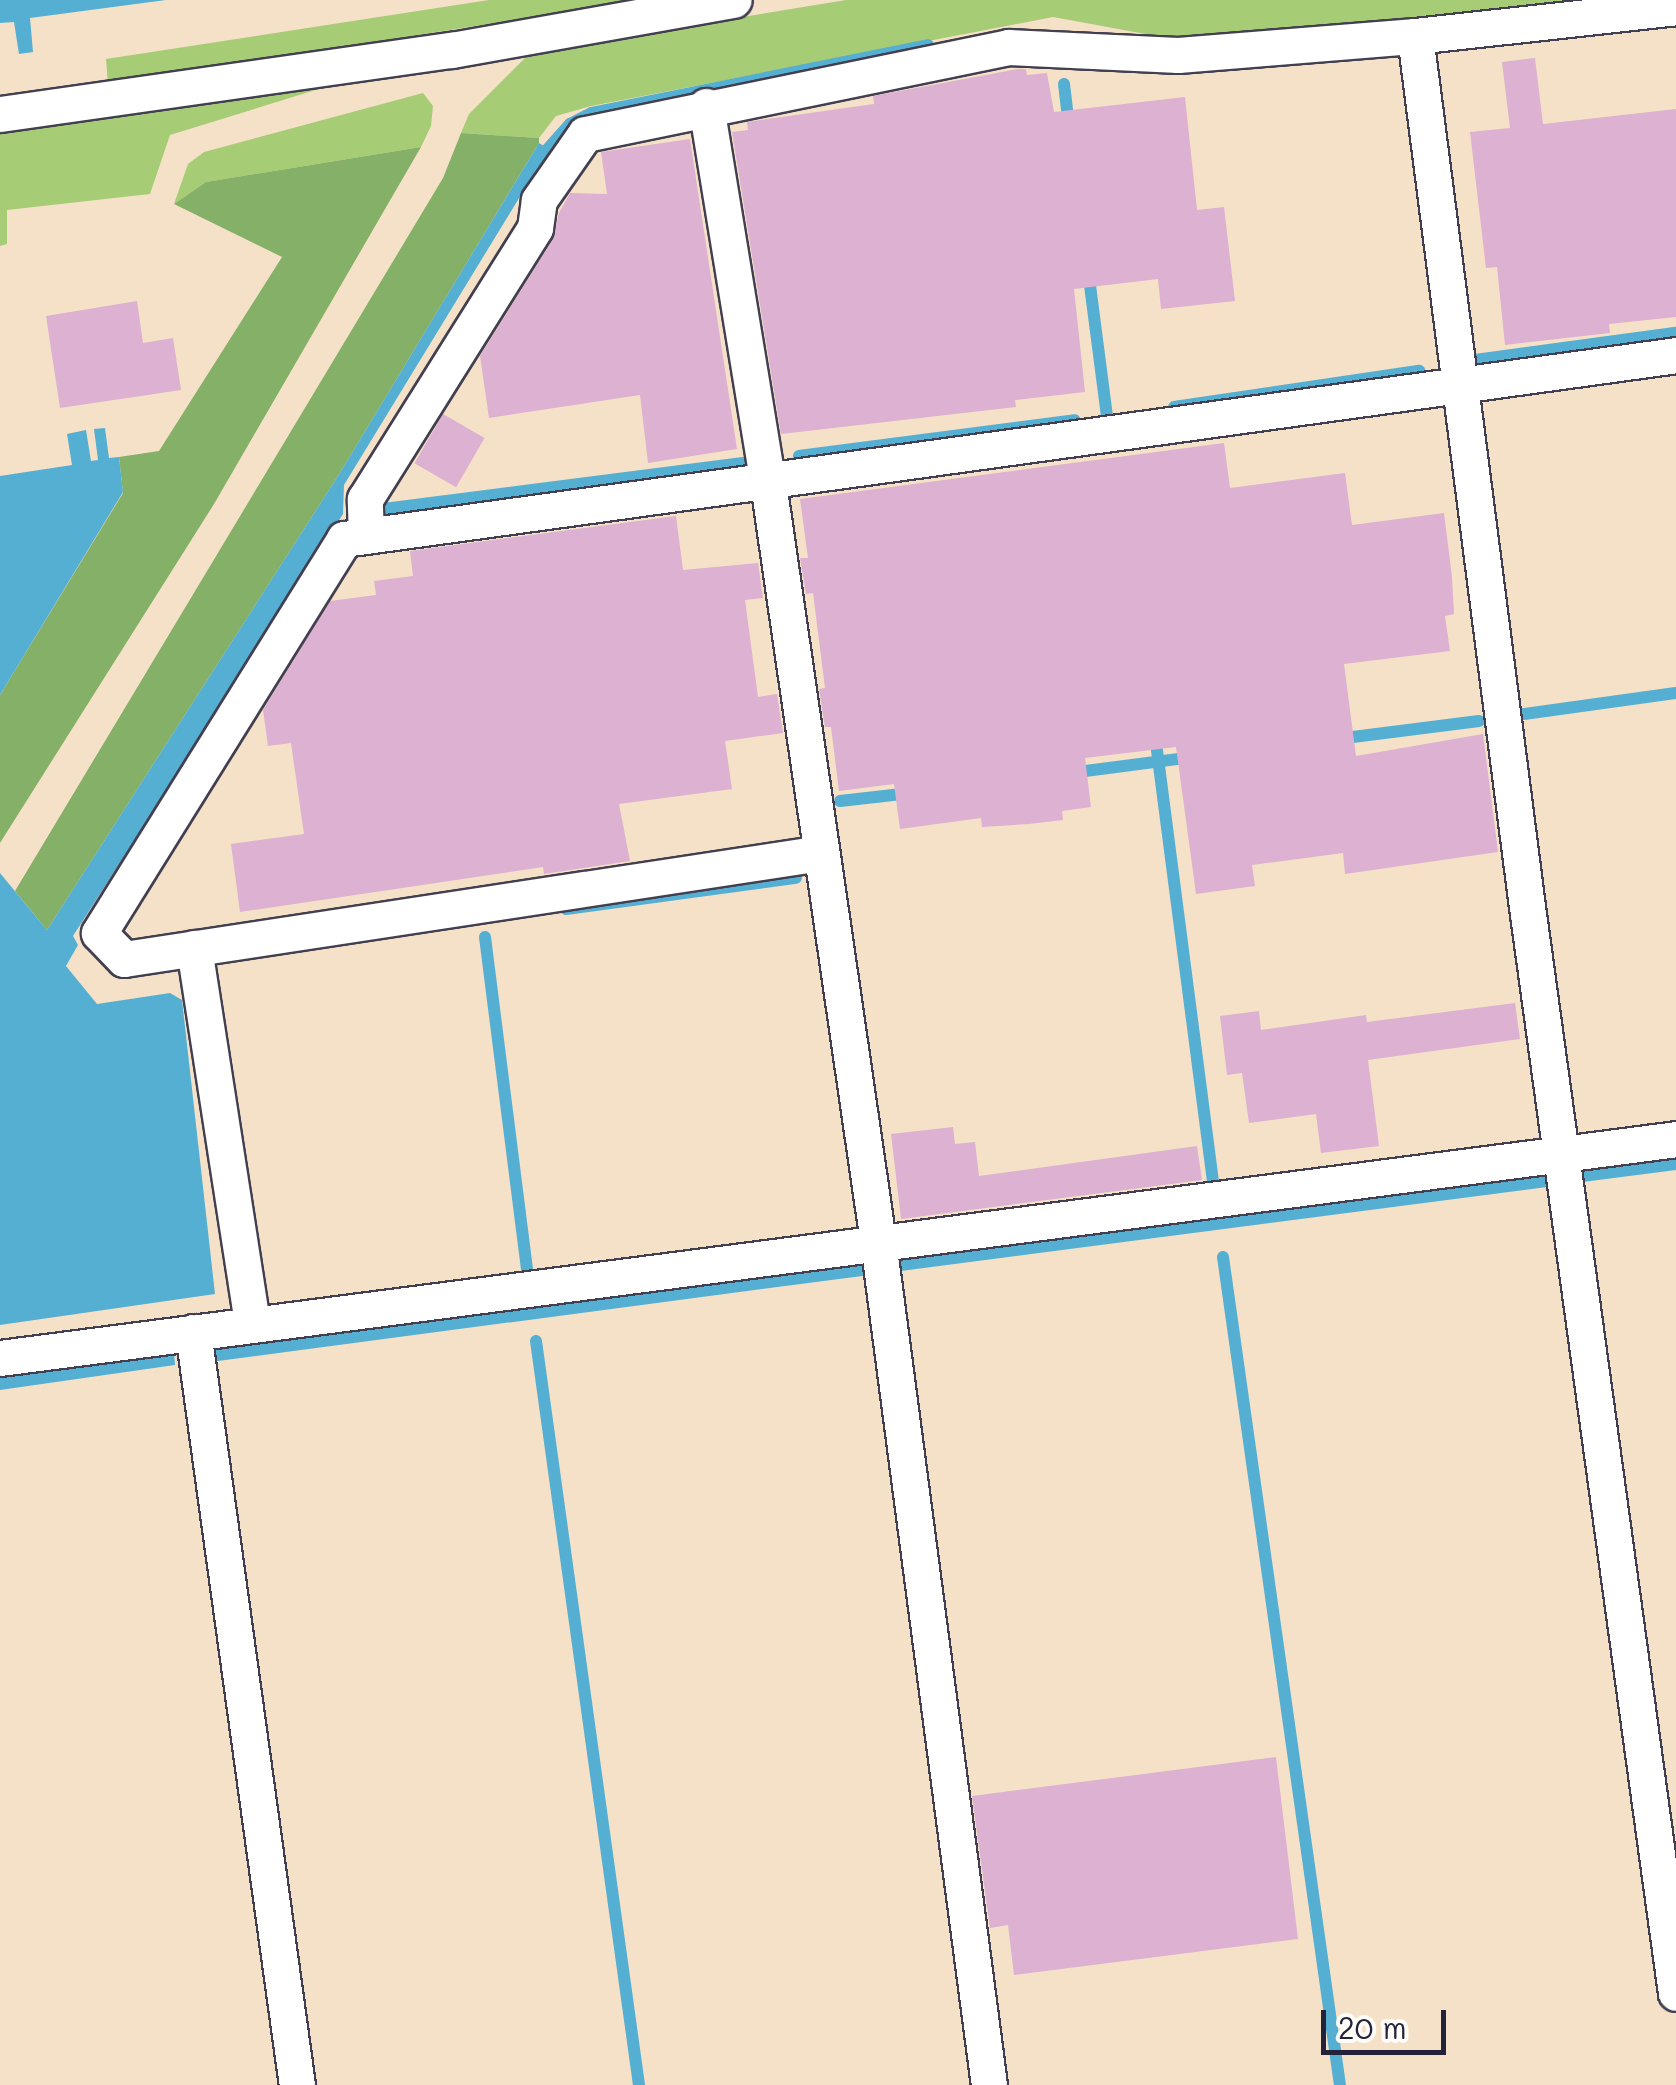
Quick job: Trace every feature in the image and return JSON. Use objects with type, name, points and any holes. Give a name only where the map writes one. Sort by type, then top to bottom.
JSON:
[{"type":"street","points":[[0,114],[452,50],[734,0]]},
{"type":"street","points":[[366,536],[365,500],[534,228],[539,200],[585,134],[706,106],[1008,47],[1178,55],[1415,36],[1676,7]]},
{"type":"street","points":[[1415,36],[1676,1993]]},
{"type":"street","points":[[706,106],[768,483],[878,1242],[989,2085]]},
{"type":"street","points":[[821,853],[124,959],[99,933],[344,539],[1676,355]]},
{"type":"street","points":[[194,948],[252,1324]]},
{"type":"street","points":[[0,1358],[1676,1138]]},
{"type":"street","points":[[193,1332],[297,2085]]},
{"type":"green space","points":[[489,0],[639,0],[108,84],[106,59]]},
{"type":"green space","points":[[846,0],[1577,0],[1189,42],[1053,17],[591,106],[556,116],[539,138],[461,133],[469,114],[531,52]]},
{"type":"green space","points":[[364,75],[170,135],[150,194],[7,210],[7,244],[0,246],[0,127]]},
{"type":"green space","points":[[423,93],[433,106],[431,126],[421,147],[206,182],[174,204],[188,164],[204,152]]},
{"type":"green space","points":[[461,133],[539,138],[539,143],[338,476],[47,930],[15,891],[443,178]]},
{"type":"green space","points":[[421,147],[214,504],[0,843],[0,695],[123,493],[119,457],[159,451],[282,257],[174,204],[206,182]]},
{"type":"water","points":[[0,0],[166,0],[30,18],[33,52],[19,54],[14,22],[0,23]]},
{"type":"water","points":[[539,143],[549,149],[344,485],[343,514],[73,936],[78,945],[66,966],[97,1004],[170,993],[182,1000],[215,1294],[0,1325],[0,873],[47,930],[338,476]]},
{"type":"water","points":[[105,428],[109,458],[119,457],[123,492],[0,695],[0,476],[72,465],[67,434],[86,430],[91,461],[98,460],[94,429]]},
{"type":"water","points":[[174,1353],[175,1365],[0,1390],[0,1375]]},
{"type":"building","points":[[1535,58],[1543,124],[1676,109],[1676,317],[1609,324],[1610,333],[1505,345],[1497,267],[1486,268],[1470,132],[1510,128],[1502,62]]},
{"type":"building","points":[[1026,69],[1027,75],[1047,73],[1054,112],[1185,97],[1197,210],[1224,207],[1235,301],[1161,309],[1158,279],[1074,289],[1085,392],[1015,400],[1016,407],[781,434],[732,132],[748,130],[747,122],[874,104],[873,96]]},
{"type":"building","points":[[690,139],[737,449],[648,463],[640,395],[489,418],[480,356],[553,239],[559,213],[570,193],[607,194],[601,152]]},
{"type":"building","points":[[137,301],[143,343],[173,338],[181,390],[60,408],[46,316]]},
{"type":"building","points":[[443,414],[485,438],[456,487],[414,463]]},
{"type":"building","points":[[1224,443],[1230,488],[1345,473],[1352,525],[1444,513],[1454,614],[1445,616],[1450,651],[1344,664],[1356,756],[1483,734],[1498,852],[1345,874],[1343,853],[1252,865],[1255,886],[1196,894],[1176,747],[1085,758],[1091,807],[1062,811],[1063,820],[982,827],[981,818],[900,829],[894,784],[839,791],[831,727],[825,727],[819,689],[825,688],[813,593],[806,594],[800,558],[808,558],[800,499]]},
{"type":"building","points":[[676,516],[683,570],[758,563],[763,598],[745,600],[758,697],[777,694],[783,733],[725,741],[732,789],[619,804],[630,861],[544,874],[543,867],[240,912],[231,844],[304,834],[291,743],[268,746],[263,710],[330,601],[376,595],[374,581],[413,576],[410,551]]},
{"type":"building","points":[[1515,1003],[1520,1039],[1368,1060],[1379,1146],[1321,1153],[1316,1114],[1249,1123],[1242,1073],[1227,1075],[1220,1016],[1259,1011],[1261,1030],[1366,1015],[1367,1022]]},
{"type":"building","points":[[953,1127],[955,1144],[975,1142],[979,1176],[1197,1146],[1202,1180],[901,1219],[891,1134]]},
{"type":"building","points":[[1276,1757],[1298,1939],[1014,1975],[1008,1925],[990,1928],[972,1796]]},
{"type":"waterway","points":[[537,161],[570,124],[592,113],[928,45]]},
{"type":"waterway","points":[[1064,84],[1069,126]]},
{"type":"waterway","points":[[1088,270],[1107,416]]},
{"type":"waterway","points":[[1475,360],[1676,333]]},
{"type":"waterway","points":[[1174,407],[1419,371]]},
{"type":"waterway","points":[[799,456],[1075,420]]},
{"type":"waterway","points":[[384,509],[745,463]]},
{"type":"waterway","points":[[1524,714],[1676,693]]},
{"type":"waterway","points":[[1337,739],[1479,721]]},
{"type":"waterway","points":[[1155,735],[1213,1183]]},
{"type":"waterway","points":[[1070,773],[1194,757]]},
{"type":"waterway","points":[[840,801],[911,793]]},
{"type":"waterway","points":[[566,909],[796,878]]},
{"type":"waterway","points":[[485,937],[527,1268]]},
{"type":"waterway","points":[[1582,1176],[1676,1164]]},
{"type":"waterway","points":[[900,1265],[1547,1181]]},
{"type":"waterway","points":[[1223,1257],[1340,2085]]},
{"type":"waterway","points":[[217,1355],[861,1270]]},
{"type":"waterway","points":[[536,1341],[639,2085]]}]
